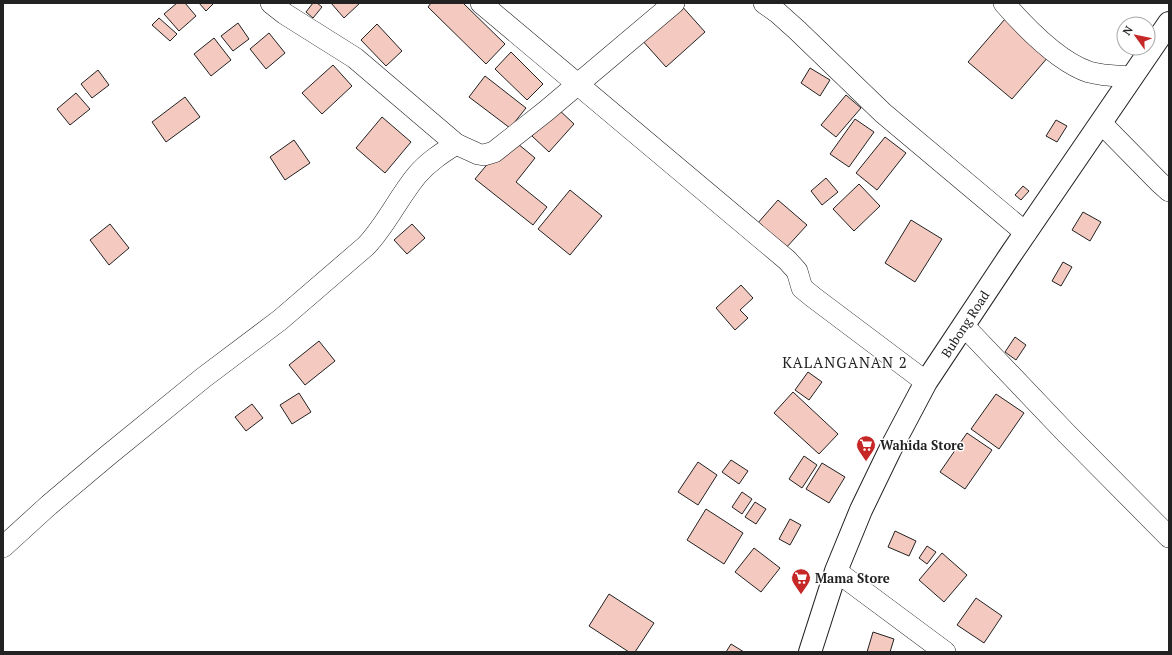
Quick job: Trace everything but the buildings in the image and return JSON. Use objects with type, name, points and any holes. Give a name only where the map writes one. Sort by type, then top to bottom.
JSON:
[{"type":"main road","name":"Bubong Road","points":[[810,652],[836,571],[864,504],[890,450],[926,382],[1169,23]]},
{"type":"street","points":[[271,3],[291,18],[355,58],[456,144],[478,154],[484,155],[494,152],[546,111],[674,3]]},
{"type":"street","points":[[481,3],[788,260],[797,271],[802,288],[813,298],[926,382]]},
{"type":"street","points":[[764,3],[797,30],[882,113],[1026,233]]},
{"type":"street","points":[[1004,3],[1049,48],[1066,60],[1090,72],[1132,77]]},
{"type":"street","points":[[1101,123],[1169,191]]},
{"type":"street","points":[[3,547],[49,505],[106,457],[203,378],[280,320],[366,246],[375,237],[417,175],[427,164],[456,144]]},
{"type":"street","points":[[964,326],[1066,433],[1169,536]]},
{"type":"street","points":[[836,571],[945,652]]},
{"type":"place","name":"Wahida Store","points":[[866,462]]},
{"type":"place","name":"Mama Store","points":[[801,595]]},
{"type":"district","name":"KALANGANAN 2","points":[[845,363]]}]
